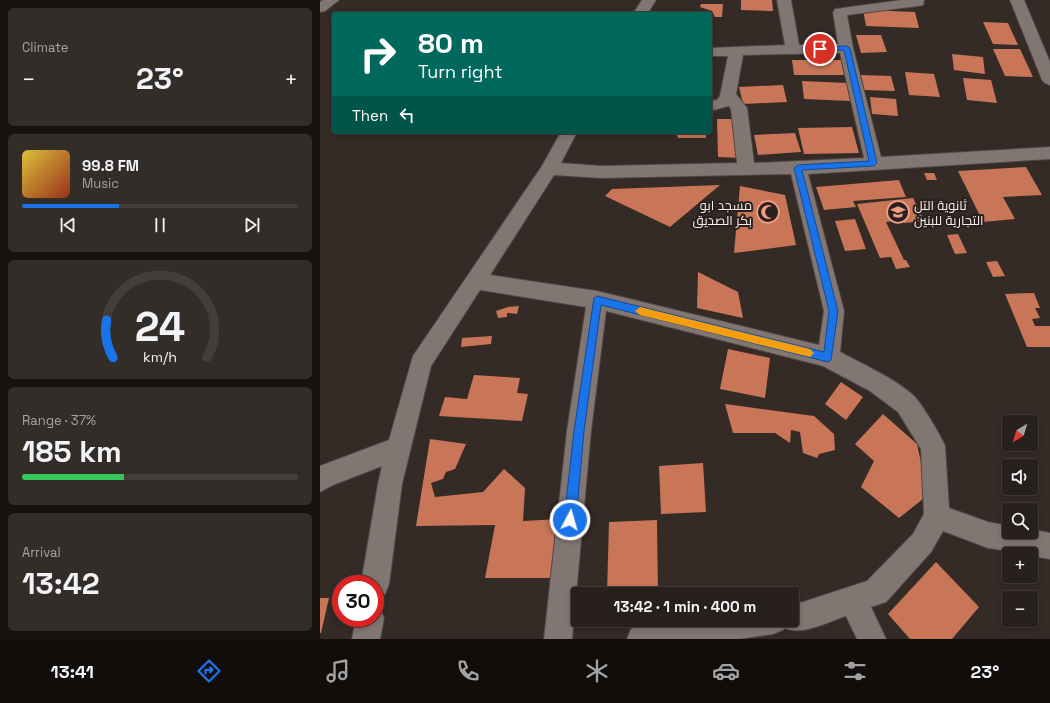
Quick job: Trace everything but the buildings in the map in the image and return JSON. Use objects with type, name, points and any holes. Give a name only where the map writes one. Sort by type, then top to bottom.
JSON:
[{"type":"street","points":[[320,8],[332,0]]},
{"type":"street","points":[[641,12],[649,0]]},
{"type":"street","points":[[784,0],[793,50]]},
{"type":"street","points":[[874,163],[846,48],[840,12],[918,2],[917,0]]},
{"type":"street","points":[[1017,0],[1050,80]]},
{"type":"street","points":[[712,52],[846,48]]},
{"type":"street","points":[[712,106],[722,104],[729,95],[736,52]]},
{"type":"street","points":[[729,95],[739,108],[746,169]]},
{"type":"street","points":[[376,575],[390,484],[421,363],[549,169],[567,134]]},
{"type":"street","points":[[549,169],[601,172],[798,168],[1050,153]]},
{"type":"street","points":[[798,168],[834,311],[828,357]]},
{"type":"street","points":[[474,281],[597,300],[828,357],[878,384],[906,404],[933,446],[937,516],[922,543],[876,592],[799,616]]},
{"type":"street","points":[[558,639],[579,431],[597,300]]},
{"type":"street","points":[[320,480],[326,476],[399,448]]},
{"type":"street","points":[[937,516],[988,535],[1050,546]]},
{"type":"street","points":[[853,600],[872,639]]},
{"type":"street","points":[[366,639],[368,627]]},
{"type":"street","points":[[641,639],[724,627]]},
{"type":"slow traffic","points":[[640,311],[810,353]]},
{"type":"place","name":"مسجد ابو بكر الصديق","points":[[768,212]]},
{"type":"place","name":"ثانوية التل التجارية للبنين","points":[[898,212]]},
{"type":"route","points":[[570,520],[579,431],[597,300],[828,357],[834,311],[798,168],[874,163],[846,48],[820,49]]}]
